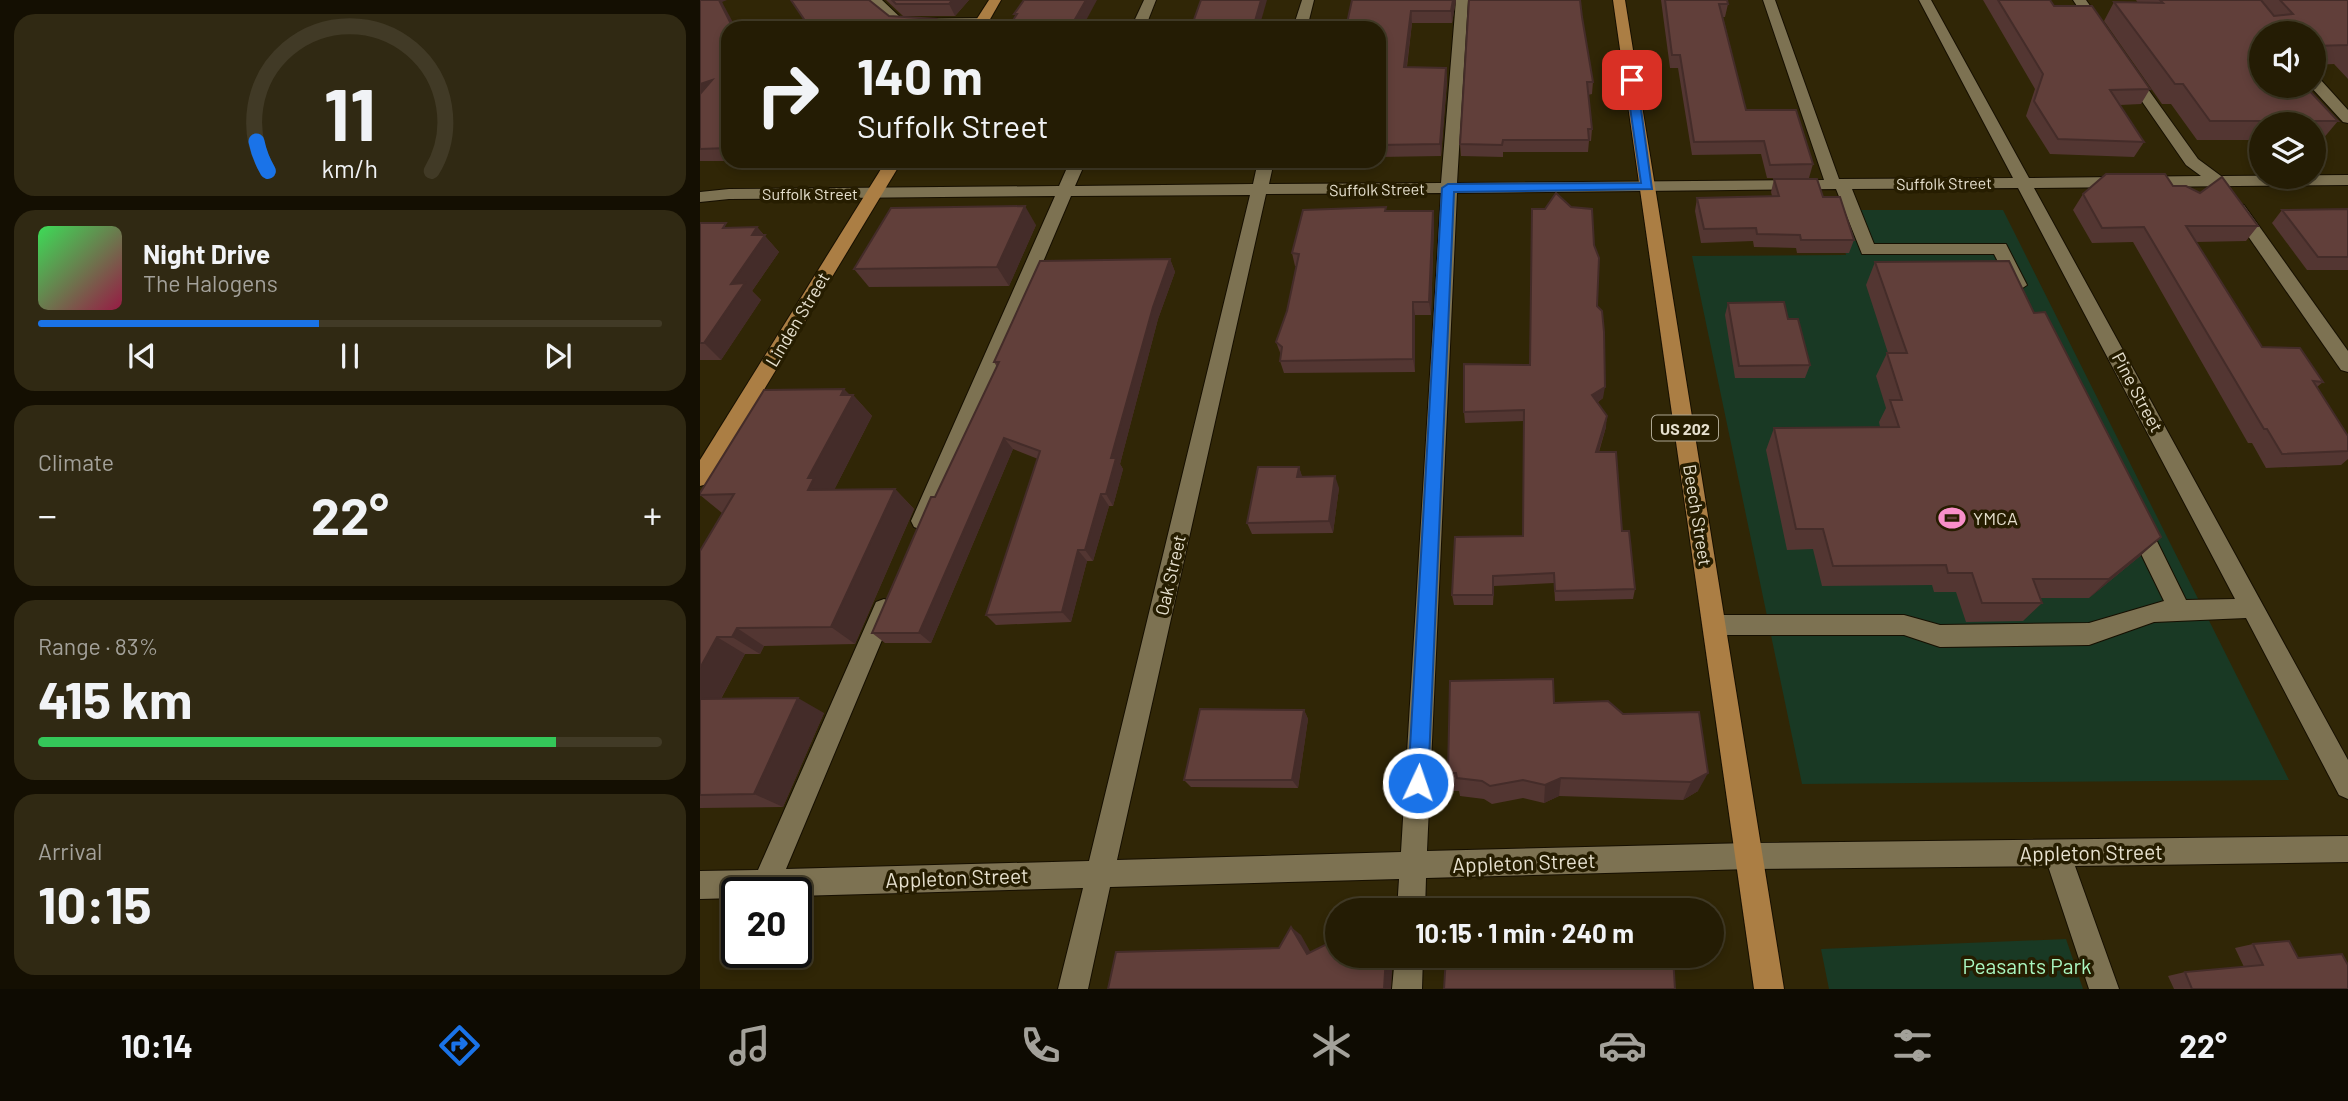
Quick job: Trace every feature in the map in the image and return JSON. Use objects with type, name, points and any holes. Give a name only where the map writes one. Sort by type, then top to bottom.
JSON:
[{"type":"main road","points":[[982,21],[995,0]]},
{"type":"main road","name":"Beech Street","points":[[1619,0],[1769,989]]},
{"type":"main road","name":"Linden Street","points":[[700,478],[889,168]]},
{"type":"street","points":[[875,0],[897,21]]},
{"type":"street","points":[[1141,21],[1150,0]]},
{"type":"street","points":[[1302,21],[1308,0]]},
{"type":"street","points":[[1412,898],[1448,188],[1462,0]]},
{"type":"street","points":[[1769,0],[1837,184],[1868,250],[2000,248],[2025,298]]},
{"type":"street","name":"Pine Street","points":[[1925,0],[2348,786]]},
{"type":"street","points":[[2079,0],[2109,43]]},
{"type":"street","points":[[2124,65],[2192,162],[2218,181],[2348,365]]},
{"type":"street","points":[[2326,94],[2348,119]]},
{"type":"street","points":[[915,537],[1075,168]]},
{"type":"street","name":"Oak Street","points":[[1073,989],[1264,168]]},
{"type":"street","name":"Suffolk Street","points":[[700,197],[729,194],[2348,180]]},
{"type":"street","points":[[2130,510],[2179,609]]},
{"type":"street","points":[[769,877],[893,589]]},
{"type":"street","points":[[1715,625],[1904,625],[1940,636],[2089,634],[2154,612],[2253,608]]},
{"type":"street","name":"Appleton Street","points":[[812,881],[1750,856],[2348,849]]},
{"type":"street","points":[[2057,852],[2104,989]]},
{"type":"street","name":"Appleton Street","points":[[700,885],[721,884]]},
{"type":"street","points":[[1407,989],[1408,968]]},
{"type":"green space","name":"YMCA","points":[[1836,210],[2003,210],[2289,780],[1802,784],[1692,256],[1846,255]]},
{"type":"green space","name":"Peasants Park","points":[[2066,939],[2083,989],[1829,989],[1821,949]]},
{"type":"building","points":[[700,0],[719,0],[730,21],[721,21],[721,148],[700,149],[700,94],[712,80],[700,84]]},
{"type":"building","points":[[791,0],[869,0],[889,16],[936,19],[934,21],[805,21]]},
{"type":"building","points":[[892,0],[952,0],[949,4],[896,4]]},
{"type":"building","points":[[1024,0],[1086,0],[1074,21],[1012,21],[1017,14],[1014,14]]},
{"type":"building","points":[[1201,0],[1261,0],[1255,21],[1194,21]]},
{"type":"building","points":[[1352,0],[1453,0],[1451,11],[1411,11],[1404,67],[1446,68],[1440,144],[1386,145],[1386,21],[1348,21]]},
{"type":"building","points":[[1469,0],[1580,0],[1593,82],[1587,82],[1592,129],[1588,129],[1589,140],[1503,140],[1502,145],[1460,144]]},
{"type":"building","points":[[1665,0],[1727,0],[1728,4],[1719,4],[1746,110],[1796,110],[1813,164],[1770,165],[1764,141],[1694,142],[1680,55],[1672,55]]},
{"type":"building","points":[[1998,0],[2050,0],[2054,6],[2092,6],[2150,89],[2110,90],[2144,142],[2058,139],[2034,101],[2043,74]]},
{"type":"building","points":[[2160,0],[2261,0],[2274,16],[2293,14],[2280,0],[2348,0],[2348,45],[2326,46],[2326,21],[2249,21],[2249,98],[2316,98],[2338,121],[2326,121],[2326,112],[2249,112],[2249,121],[2210,121],[2183,84],[2175,84],[2114,2],[2163,3]]},
{"type":"building","points":[[2106,174],[2165,174],[2173,186],[2186,186],[2200,193],[2222,177],[2258,226],[2186,226],[2262,347],[2300,348],[2323,382],[2313,381],[2348,436],[2348,451],[2282,454],[2267,429],[2264,429],[2144,227],[2102,228],[2083,194]]},
{"type":"building","points":[[1774,179],[1817,179],[1823,197],[1840,197],[1854,240],[1801,240],[1800,235],[1757,234],[1756,228],[1704,229],[1697,198],[1779,196]]},
{"type":"building","points":[[1556,193],[1571,207],[1592,209],[1594,245],[1599,258],[1597,306],[1602,311],[1605,387],[1592,395],[1607,416],[1596,452],[1616,452],[1622,531],[1629,531],[1635,589],[1555,591],[1554,573],[1493,576],[1493,595],[1452,595],[1455,537],[1523,536],[1524,410],[1464,412],[1464,364],[1530,365],[1532,209],[1545,209]]},
{"type":"building","points":[[1025,206],[997,267],[854,269],[891,208]]},
{"type":"building","points":[[1386,207],[1385,211],[1433,211],[1429,302],[1413,302],[1413,359],[1280,361],[1282,347],[1276,342],[1287,311],[1299,254],[1292,253],[1303,210]]},
{"type":"building","points":[[2348,209],[2348,257],[2318,257],[2282,210]]},
{"type":"building","points":[[700,223],[726,223],[723,228],[757,227],[752,235],[765,235],[731,284],[745,283],[704,343],[700,343]]},
{"type":"building","points":[[1170,259],[1153,307],[1111,458],[1116,458],[1106,494],[1101,494],[1085,550],[1078,550],[1062,612],[986,615],[1040,451],[1004,438],[919,633],[872,633],[931,497],[935,497],[999,362],[994,362],[1040,261]]},
{"type":"building","points":[[2009,261],[2034,313],[2045,312],[2161,537],[2109,579],[2033,579],[2042,603],[1982,603],[1972,573],[1948,573],[1946,565],[1833,566],[1823,529],[1796,529],[1774,428],[1899,427],[1890,400],[1902,400],[1887,353],[1907,353],[1875,262]]},
{"type":"building","points":[[1784,302],[1788,319],[1798,319],[1810,365],[1739,366],[1728,303]]},
{"type":"building","points":[[844,389],[841,395],[853,395],[808,478],[814,478],[808,490],[895,489],[831,627],[737,628],[732,637],[717,637],[700,668],[700,551],[734,494],[700,493],[764,390]]},
{"type":"building","points":[[1258,467],[1299,467],[1297,477],[1335,476],[1329,521],[1247,523]]},
{"type":"building","points":[[1553,679],[1554,703],[1608,701],[1623,714],[1699,712],[1708,773],[1691,782],[1561,778],[1545,785],[1523,780],[1490,786],[1482,781],[1457,778],[1456,773],[1448,773],[1450,681]]},
{"type":"building","points":[[798,698],[754,794],[700,795],[700,699]]},
{"type":"building","points":[[1200,709],[1304,710],[1292,780],[1184,780]]},
{"type":"building","points":[[1291,927],[1307,954],[1325,945],[1325,968],[1385,968],[1384,989],[1108,989],[1116,952],[1279,948]]},
{"type":"building","points":[[2289,941],[2298,958],[2342,954],[2348,965],[2348,989],[2192,989],[2185,972],[2263,965],[2253,944]]},
{"type":"building","points":[[1445,968],[1674,968],[1675,989],[1444,989]]},
{"type":"place","name":"YMCA","points":[[1952,518]]},
{"type":"route","points":[[1418,783],[1448,188],[1648,186],[1632,80]]}]
